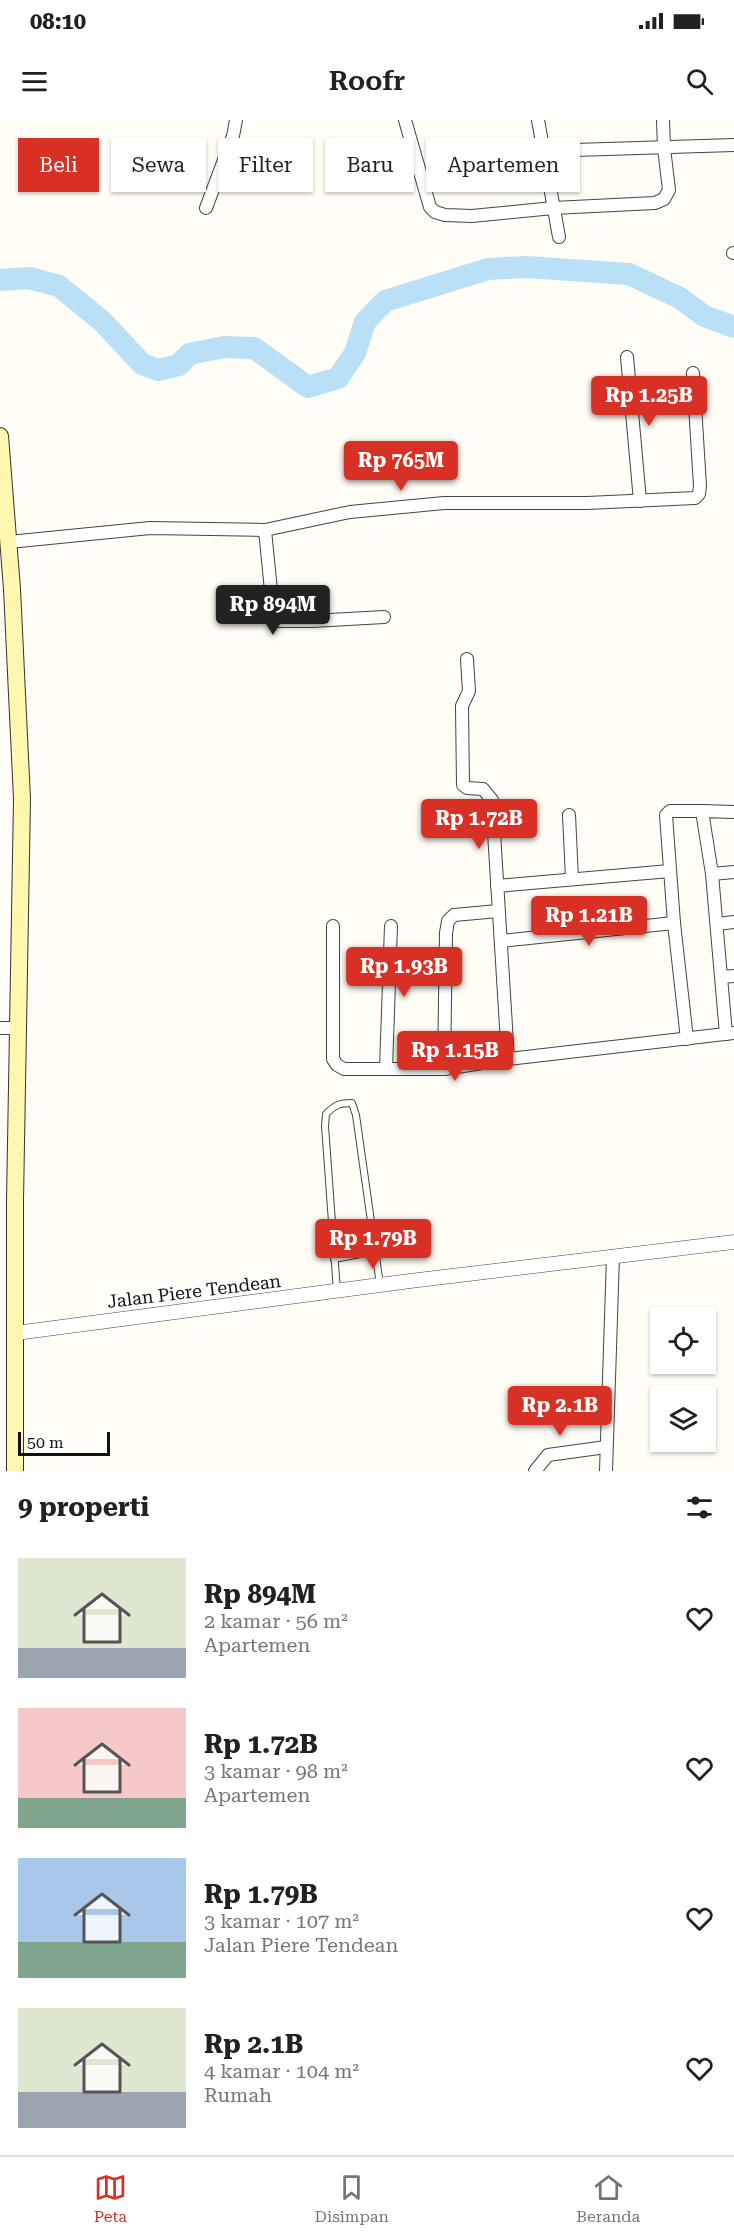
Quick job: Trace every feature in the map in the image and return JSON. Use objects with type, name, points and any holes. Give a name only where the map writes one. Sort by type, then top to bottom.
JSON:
[{"type":"main road","points":[[0,443],[9,542],[22,799],[15,1201],[15,1471]]},
{"type":"street","points":[[206,208],[233,136],[236,120]]},
{"type":"street","points":[[405,120],[430,207],[435,212],[472,216],[553,208],[655,203],[663,199],[669,190],[663,120]]},
{"type":"street","points":[[538,120],[541,138]]},
{"type":"street","points":[[580,150],[734,145]]},
{"type":"street","points":[[550,192],[560,237]]},
{"type":"street","points":[[627,357],[640,501]]},
{"type":"street","points":[[9,542],[150,528],[265,530],[350,512],[444,503],[587,503],[695,498],[699,494],[693,373]]},
{"type":"street","points":[[265,530],[274,621],[384,616]]},
{"type":"street","points":[[467,659],[469,691],[462,706],[463,785],[468,788],[483,789],[492,800],[508,1059]]},
{"type":"street","points":[[333,926],[333,1059],[344,1069],[444,1069],[508,1059],[730,1033],[728,977],[717,924],[702,811]]},
{"type":"street","points":[[687,1039],[674,923],[666,815],[670,812],[734,812]]},
{"type":"street","points":[[569,815],[572,879]]},
{"type":"street","points":[[497,886],[670,871]]},
{"type":"street","points":[[712,874],[734,872]]},
{"type":"street","points":[[444,1069],[448,921],[454,915],[498,911]]},
{"type":"street","points":[[717,924],[734,922]]},
{"type":"street","points":[[501,941],[674,923]]},
{"type":"street","points":[[386,1069],[391,926]]},
{"type":"street","points":[[0,1028],[19,1028]]},
{"type":"street","name":"Jalan Piere Tendean","points":[[16,1333],[380,1285],[734,1242]]},
{"type":"street","points":[[606,1471],[613,1256]]},
{"type":"street","points":[[535,1471],[548,1455],[606,1447]]},
{"type":"lane","points":[[337,1291],[326,1114],[334,1105],[343,1103],[352,1103],[356,1115],[380,1285]]},
{"type":"lane","points":[[334,1259],[376,1251]]},
{"type":"waterway","points":[[0,280],[29,278],[59,286],[103,322],[142,364],[158,370],[179,365],[189,354],[224,347],[254,348],[308,387],[338,378],[355,353],[365,322],[385,301],[488,269],[526,267],[629,274],[680,298],[704,316],[734,327]]}]
